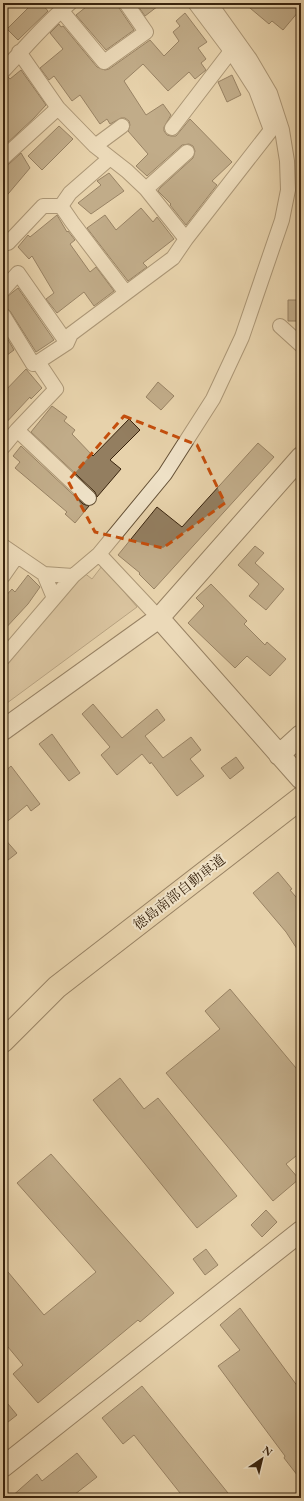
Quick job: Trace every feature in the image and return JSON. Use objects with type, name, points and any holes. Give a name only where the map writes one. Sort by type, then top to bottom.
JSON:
[{"type":"highway","name":"徳島南部自動車道","points":[[3,1041],[56,987],[301,798]]},
{"type":"street","points":[[3,71],[19,52],[66,7],[104,62],[146,32],[126,3]]},
{"type":"street","points":[[3,315],[33,364],[67,342],[71,334],[173,258],[186,239],[271,130],[256,90],[231,50],[195,3]]},
{"type":"street","points":[[3,658],[74,576],[99,554],[165,474],[213,399],[242,337],[282,220],[288,190],[287,161],[282,130],[270,93],[250,59],[210,3]]},
{"type":"street","points":[[172,128],[231,50]]},
{"type":"street","points":[[19,52],[58,108],[96,146],[127,171],[146,189],[186,239]]},
{"type":"street","points":[[3,158],[58,108]]},
{"type":"street","points":[[96,146],[122,126]]},
{"type":"street","points":[[146,189],[187,152]]},
{"type":"street","points":[[61,206],[70,193],[110,158]]},
{"type":"street","points":[[8,243],[43,206],[61,206]]},
{"type":"street","points":[[61,206],[126,293]]},
{"type":"street","points":[[3,290],[18,273],[67,342]]},
{"type":"street","points":[[280,326],[301,345]]},
{"type":"street","points":[[3,447],[56,389],[38,362]]},
{"type":"street","points":[[17,430],[89,498]]},
{"type":"street","points":[[3,730],[159,618],[301,457]]},
{"type":"street","points":[[3,546],[44,574],[74,576]]},
{"type":"street","points":[[99,554],[159,618],[301,779]]},
{"type":"street","points":[[3,576],[17,556]]},
{"type":"street","points":[[44,574],[54,598]]},
{"type":"street","points":[[279,755],[301,735]]},
{"type":"street","points":[[3,1467],[301,1231]]},
{"type":"highlighted area","points":[[124,416],[197,445],[225,503],[163,548],[95,532],[68,481]]},
{"type":"shaded area","points":[[102,566],[137,607],[3,706],[3,663],[83,572],[92,579]]},
{"type":"building","points":[[33,3],[41,3],[48,11],[18,40],[7,29]]},
{"type":"building","points":[[91,3],[118,3],[119,8],[134,30],[106,50],[76,15]]},
{"type":"building","points":[[136,3],[162,3],[145,16]]},
{"type":"building","points":[[244,3],[290,3],[299,11],[283,30],[272,21],[269,24]]},
{"type":"building","points":[[185,13],[207,42],[198,48],[206,59],[201,63],[206,70],[195,79],[189,72],[168,91],[143,64],[124,81],[146,115],[163,104],[171,115],[164,127],[164,131],[167,135],[176,136],[190,119],[232,162],[212,181],[217,185],[186,225],[170,205],[171,204],[158,191],[193,158],[195,151],[193,146],[189,144],[182,145],[147,176],[136,166],[148,154],[128,131],[130,125],[129,121],[125,118],[121,118],[110,124],[107,119],[100,124],[80,95],[72,101],[54,76],[49,80],[40,68],[63,49],[50,33],[59,24],[61,27],[63,26],[97,67],[105,70],[109,69],[150,40],[164,56],[179,41],[173,32],[180,26],[176,21]]},
{"type":"building","points":[[21,70],[46,105],[3,147],[3,79],[8,77],[10,79]]},
{"type":"building","points":[[232,75],[241,95],[227,102],[218,82]]},
{"type":"building","points":[[59,126],[73,139],[42,170],[28,156]]},
{"type":"building","points":[[21,153],[30,168],[3,200],[3,166],[9,164]]},
{"type":"building","points":[[109,173],[124,191],[91,214],[78,203],[101,185],[97,181]]},
{"type":"building","points":[[141,208],[153,222],[157,217],[174,239],[143,263],[147,267],[128,281],[87,228],[105,215],[116,230]]},
{"type":"building","points":[[57,215],[67,232],[68,231],[75,240],[70,244],[90,272],[96,267],[114,291],[94,306],[84,292],[57,313],[46,299],[54,293],[32,256],[29,259],[18,247],[28,235],[30,237]]},
{"type":"building","points":[[18,288],[54,340],[36,352],[10,311],[3,307],[3,300]]},
{"type":"building","points":[[288,300],[301,300],[301,321],[288,321]]},
{"type":"building","points":[[3,331],[14,350],[3,358]]},
{"type":"building","points":[[26,369],[42,388],[31,399],[30,397],[3,426],[3,393]]},
{"type":"building","points":[[158,382],[174,396],[161,410],[146,397]]},
{"type":"building","points":[[52,406],[67,417],[64,421],[75,430],[72,434],[93,456],[129,419],[140,430],[110,460],[121,469],[97,497],[95,492],[31,432]]},
{"type":"building","points":[[258,443],[274,457],[154,589],[139,574],[140,573],[118,555],[157,507],[182,527]]},
{"type":"building","points":[[21,446],[83,504],[89,506],[75,523],[65,514],[67,512],[15,468],[20,462],[13,456]]},
{"type":"building","points":[[255,546],[264,553],[255,563],[284,589],[266,610],[249,596],[259,584],[238,565]]},
{"type":"building","points":[[28,575],[40,587],[28,604],[3,631],[3,599],[12,589],[15,592]]},
{"type":"building","points":[[211,584],[247,621],[244,624],[265,645],[267,642],[286,659],[270,676],[247,656],[235,668],[188,623],[204,606],[196,598]]},
{"type":"building","points":[[93,704],[122,738],[157,709],[165,720],[145,736],[163,758],[191,737],[201,750],[190,759],[204,776],[177,796],[151,762],[150,764],[142,754],[117,775],[101,755],[110,747],[82,714]]},
{"type":"building","points":[[52,734],[80,773],[69,781],[39,744]]},
{"type":"building","points":[[236,757],[244,768],[230,779],[221,768]]},
{"type":"building","points":[[11,766],[40,804],[31,811],[27,805],[3,825],[3,773]]},
{"type":"building","points":[[3,837],[17,853],[3,864]]},
{"type":"building","points":[[278,872],[301,903],[301,955],[286,932],[253,893]]},
{"type":"building","points":[[230,989],[301,1074],[301,1152],[286,1164],[299,1179],[273,1201],[166,1073],[220,1029],[205,1011]]},
{"type":"building","points":[[120,1078],[144,1109],[158,1098],[237,1196],[197,1228],[93,1100]]},
{"type":"building","points":[[51,1154],[174,1293],[140,1322],[138,1320],[38,1403],[13,1374],[23,1365],[3,1341],[3,1266],[44,1315],[96,1272],[17,1183]]},
{"type":"building","points":[[266,1210],[277,1222],[262,1237],[251,1225]]},
{"type":"building","points":[[206,1249],[218,1265],[205,1275],[193,1259]]},
{"type":"building","points":[[240,1308],[301,1391],[301,1480],[218,1366],[240,1350],[220,1325]]},
{"type":"building","points":[[142,1386],[232,1498],[184,1498],[134,1435],[123,1444],[102,1418]]},
{"type":"building","points":[[3,1398],[17,1415],[3,1426]]},
{"type":"building","points":[[77,1453],[97,1477],[70,1498],[10,1498],[37,1474],[42,1481]]}]
